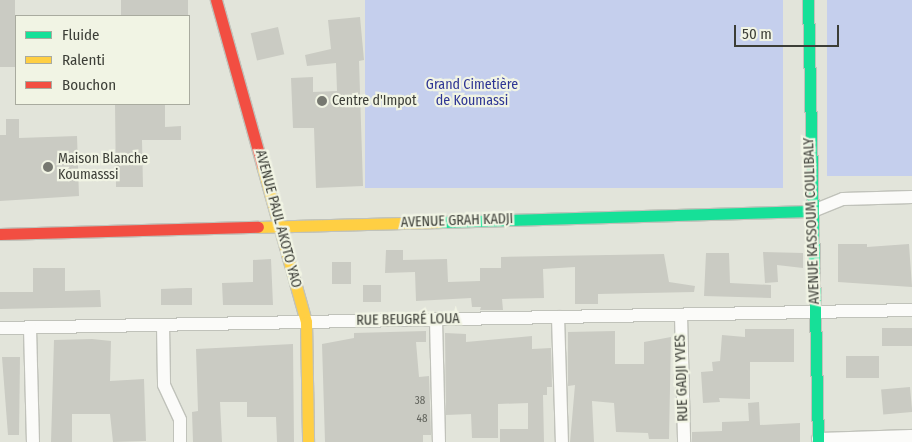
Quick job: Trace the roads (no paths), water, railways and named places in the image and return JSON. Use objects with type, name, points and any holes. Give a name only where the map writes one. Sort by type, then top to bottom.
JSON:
[{"type":"street","name":"AVENUE PAUL AKOTO YAO","points":[[216,0],[306,322],[308,442]]},
{"type":"street","name":"AVENUE KASSOUM COULIBALY","points":[[808,0],[818,440]]},
{"type":"street","name":"AVENUE GRAH KADJI","points":[[0,234],[813,211],[843,199],[912,197]]},
{"type":"street","name":"RUE BEUGRÉ LOUA","points":[[0,328],[912,310]]},
{"type":"street","name":"RUE GADJI YVES","points":[[681,315],[684,442]]},
{"type":"street","points":[[558,317],[562,442]]},
{"type":"street","points":[[436,320],[439,442]]},
{"type":"street","points":[[163,325],[164,385],[180,420],[180,442]]},
{"type":"street","points":[[30,328],[33,442]]},
{"type":"street","points":[[818,440],[912,436]]},
{"type":"place","name":"Centre d'Impot","points":[[322,101]]},
{"type":"place","name":"Maison Blanche Koumasssi","points":[[48,167]]},
{"type":"park label","name":"Grand Cimetière de Koumassi","points":[[472,94]]}]
